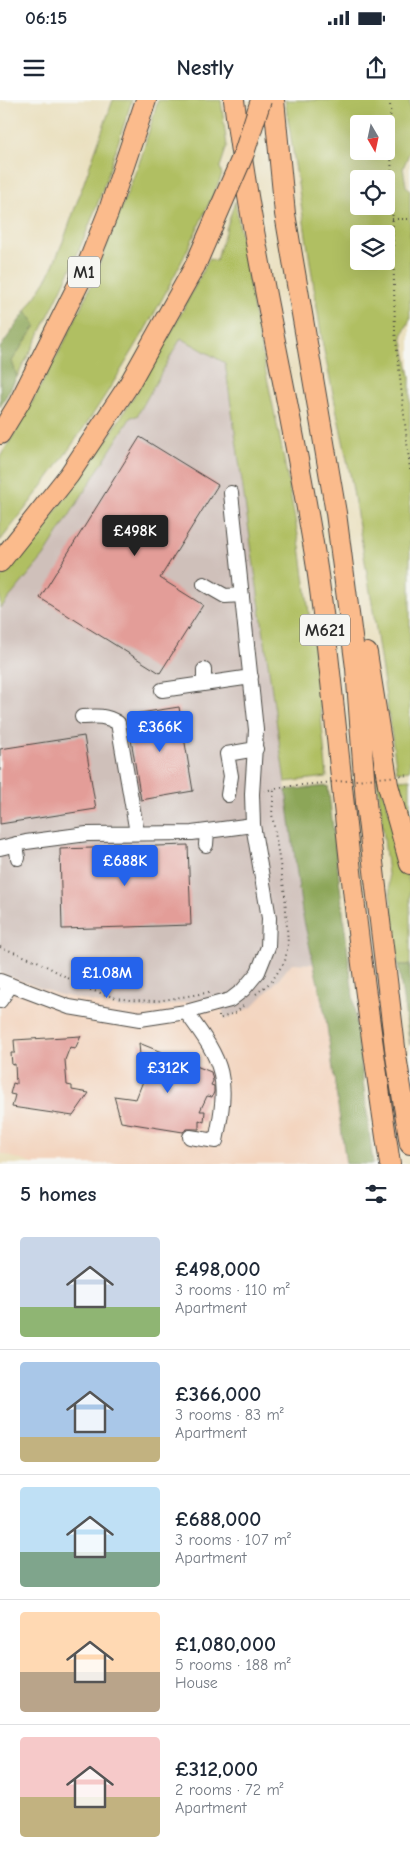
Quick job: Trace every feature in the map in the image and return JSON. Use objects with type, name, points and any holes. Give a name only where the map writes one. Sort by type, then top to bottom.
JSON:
[{"type":"highway","name":"M1","points":[[0,434],[19,403],[85,272],[108,213],[146,100]]},
{"type":"highway","name":"M621","points":[[234,100],[259,262],[291,416],[317,570],[328,648],[361,957],[390,1164]]},
{"type":"highway","points":[[0,562],[68,475],[128,386],[195,266],[244,153],[261,100]]},
{"type":"highway","name":"M621","points":[[274,100],[285,214],[336,513],[356,668],[366,803],[386,974],[396,1056],[410,1144]]},
{"type":"highway","name":"M621","points":[[330,473],[357,582],[375,713],[388,785],[410,864]]},
{"type":"street","points":[[0,1001],[5,983],[69,1007],[140,1019],[186,1012],[230,1000],[243,990],[258,972],[268,947],[270,918],[253,826],[252,794],[256,730],[232,493]]},
{"type":"street","points":[[204,584],[225,596],[242,595]]},
{"type":"street","points":[[162,690],[204,676],[251,677]]},
{"type":"street","points":[[82,718],[109,717],[118,723],[137,833]]},
{"type":"street","points":[[228,795],[231,776],[227,754],[256,749]]},
{"type":"street","points":[[0,848],[87,834],[192,833],[207,838],[253,826]]},
{"type":"street","points":[[16,844],[18,858]]},
{"type":"street","points":[[186,1012],[215,1054],[224,1086],[222,1113],[216,1141],[190,1137]]},
{"type":"path","points":[[390,100],[391,219],[395,331],[410,470]]},
{"type":"path","points":[[391,219],[410,219]]},
{"type":"path","points":[[291,786],[410,775]]},
{"type":"path","points":[[0,947],[37,961],[100,994],[130,1000],[157,1001],[212,991],[215,1005]]},
{"type":"shaded area","points":[[181,338],[225,363],[302,912],[313,964],[292,963],[252,1007],[225,1019],[218,996],[148,1009],[122,1008],[57,994],[0,973],[0,609],[44,556],[131,417],[137,416]]},
{"type":"shaded area","points":[[292,963],[313,964],[326,1019],[346,1164],[33,1164],[0,1153],[0,973],[57,994],[122,1008],[148,1009],[218,996],[278,980]]},
{"type":"green space","points":[[113,100],[132,100],[106,180],[66,280],[17,377],[11,361],[36,326],[26,311],[49,275],[64,239]]},
{"type":"green space","points":[[158,100],[221,100],[227,146],[220,167],[222,175],[174,277],[130,356],[55,469],[0,541],[0,457],[22,421],[67,337],[92,283],[141,158]]},
{"type":"green space","points":[[285,100],[410,100],[410,151],[403,168],[406,186],[410,191],[410,319],[402,336],[410,377],[410,770],[397,772],[372,603],[351,479],[323,346]]},
{"type":"green space","points":[[235,201],[257,329],[300,546],[316,665],[327,777],[285,782],[225,363],[181,338],[137,416],[131,417],[44,556],[0,609],[0,579],[51,517],[103,446],[172,331],[209,259],[216,261]]},
{"type":"green space","points":[[26,311],[36,325],[12,361],[17,377],[0,407],[0,348]]},
{"type":"green space","points":[[376,766],[410,885],[410,965],[398,965]]},
{"type":"green space","points":[[410,779],[410,824],[398,780]]},
{"type":"green space","points":[[328,786],[373,1164],[346,1164],[326,1019],[302,912],[286,790]]},
{"type":"green space","points":[[398,965],[410,965],[410,1045]]},
{"type":"building","points":[[140,437],[218,485],[160,578],[203,605],[160,673],[40,598]]},
{"type":"building","points":[[179,707],[193,791],[141,800],[127,715]]},
{"type":"building","points":[[84,736],[96,809],[0,824],[0,749]]},
{"type":"building","points":[[188,845],[191,925],[62,929],[60,849]]},
{"type":"building","points":[[81,1036],[75,1049],[70,1047],[65,1060],[67,1085],[72,1086],[72,1090],[89,1093],[73,1116],[12,1107],[15,1095],[10,1094],[13,1083],[16,1084],[15,1064],[12,1065],[11,1053],[15,1053],[14,1040]]},
{"type":"building","points":[[139,1043],[211,1072],[213,1081],[211,1085],[214,1086],[214,1092],[212,1097],[207,1096],[200,1111],[205,1111],[204,1122],[199,1120],[199,1129],[187,1129],[183,1132],[121,1122],[114,1096],[136,1099],[147,1071],[146,1056],[140,1056]]}]
